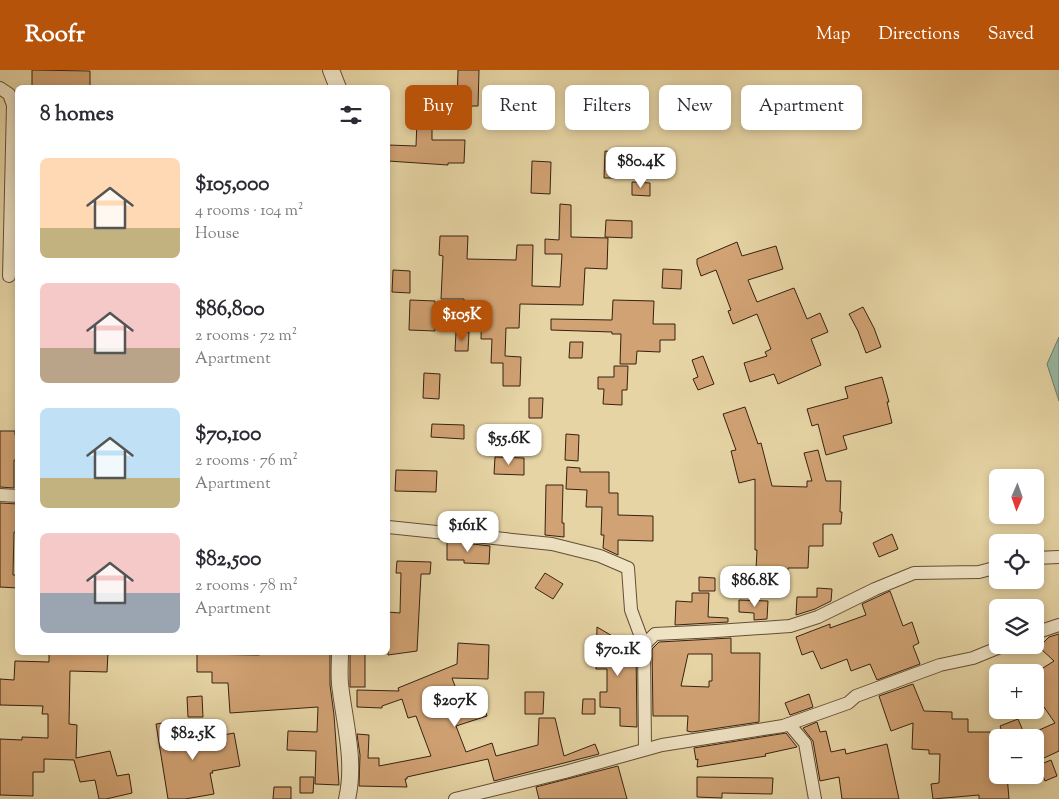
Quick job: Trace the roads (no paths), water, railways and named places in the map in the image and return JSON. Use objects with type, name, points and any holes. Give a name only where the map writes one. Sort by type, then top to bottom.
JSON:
[{"type":"street","points":[[331,70],[337,85]]},
{"type":"street","points":[[0,88],[9,94],[13,105],[9,276]]},
{"type":"street","points":[[0,495],[15,496]]},
{"type":"street","points":[[390,527],[552,544],[600,556],[628,568],[631,610],[644,645],[645,749]]},
{"type":"street","points":[[1044,558],[1059,558]]},
{"type":"street","points":[[644,645],[655,634],[716,632],[790,626],[818,617],[875,589],[914,573],[979,572],[989,569]]},
{"type":"street","points":[[1044,630],[1059,625]]},
{"type":"street","points":[[455,799],[565,772],[645,749],[789,724],[848,703],[856,696],[940,665],[973,658],[989,652]]},
{"type":"street","points":[[340,655],[340,681],[351,762],[350,788],[347,799]]},
{"type":"street","points":[[789,724],[805,743],[815,799]]}]
